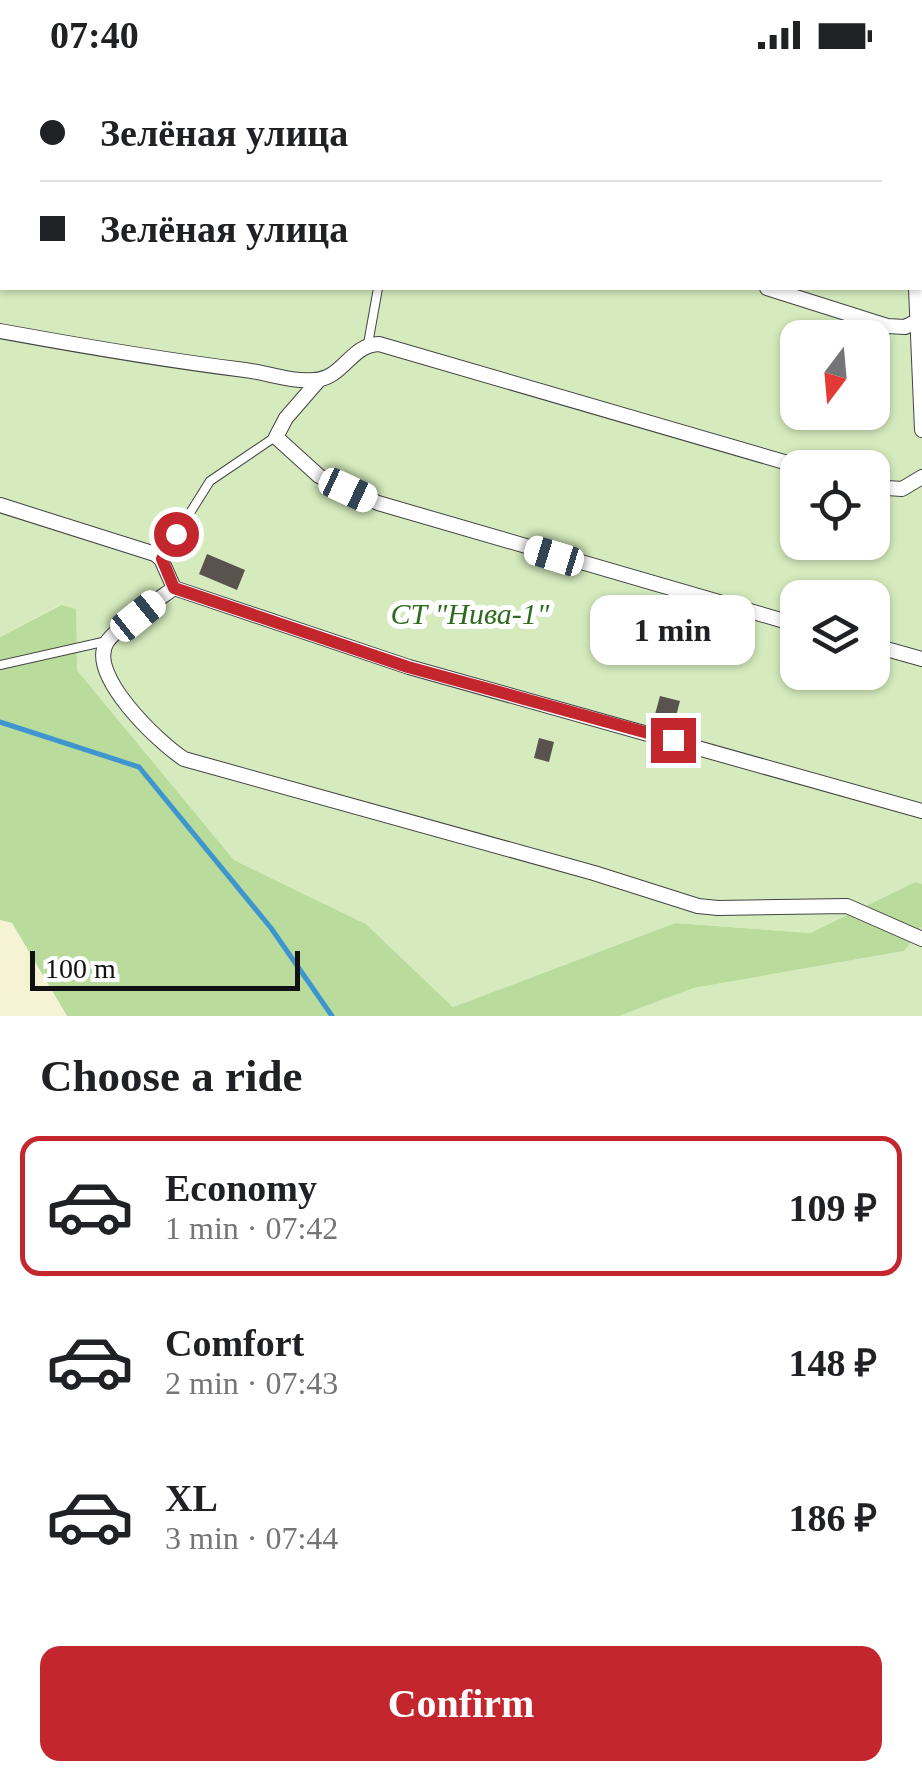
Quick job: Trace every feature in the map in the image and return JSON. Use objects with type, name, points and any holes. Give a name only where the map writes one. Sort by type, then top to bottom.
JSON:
[{"type":"street","points":[[773,290],[887,326],[904,327],[917,322]]},
{"type":"street","points":[[916,290],[922,430]]},
{"type":"street","points":[[0,331],[299,381],[329,378],[368,344],[378,344],[780,461]]},
{"type":"street","points":[[319,380],[286,418],[276,436],[319,476],[378,503],[780,619]]},
{"type":"street","points":[[890,488],[902,489],[922,478]]},
{"type":"street","points":[[0,505],[155,554],[162,559],[174,588],[408,667],[922,812]]},
{"type":"street","points":[[174,588],[107,641],[103,662],[107,678],[165,747],[184,759],[594,873],[698,906],[846,906],[922,939]]},
{"type":"street","points":[[890,650],[922,659]]},
{"type":"lane","points":[[368,344],[378,290]]},
{"type":"lane","points":[[162,559],[210,481],[276,436]]},
{"type":"lane","points":[[0,665],[107,641]]},
{"type":"shaded area","points":[[0,920],[12,923],[67,1016],[0,1016]]},
{"type":"green space","name":"СТ \"Нива-1\"","points":[[0,290],[922,290],[922,884],[915,882],[810,933],[675,923],[453,1007],[366,924],[234,860],[77,670],[60,605],[0,637]]},
{"type":"green space","points":[[61,605],[76,609],[77,670],[234,860],[366,924],[453,1007],[675,923],[810,933],[915,882],[922,884],[922,927],[904,951],[694,988],[619,1016],[67,1016],[12,923],[0,920],[0,637]]},
{"type":"green space","points":[[922,927],[922,1016],[619,1016],[694,988],[903,951]]},
{"type":"building","points":[[207,554],[245,570],[237,590],[199,574]]},
{"type":"building","points":[[707,620],[722,624],[716,644],[701,639]]},
{"type":"building","points":[[660,696],[680,701],[674,724],[654,718]]},
{"type":"building","points":[[539,738],[554,742],[549,762],[534,758]]},
{"type":"waterway","points":[[0,722],[139,767],[271,928],[332,1016]]},
{"type":"route","points":[[176,534],[162,559],[174,588],[408,667],[673,740]]}]
